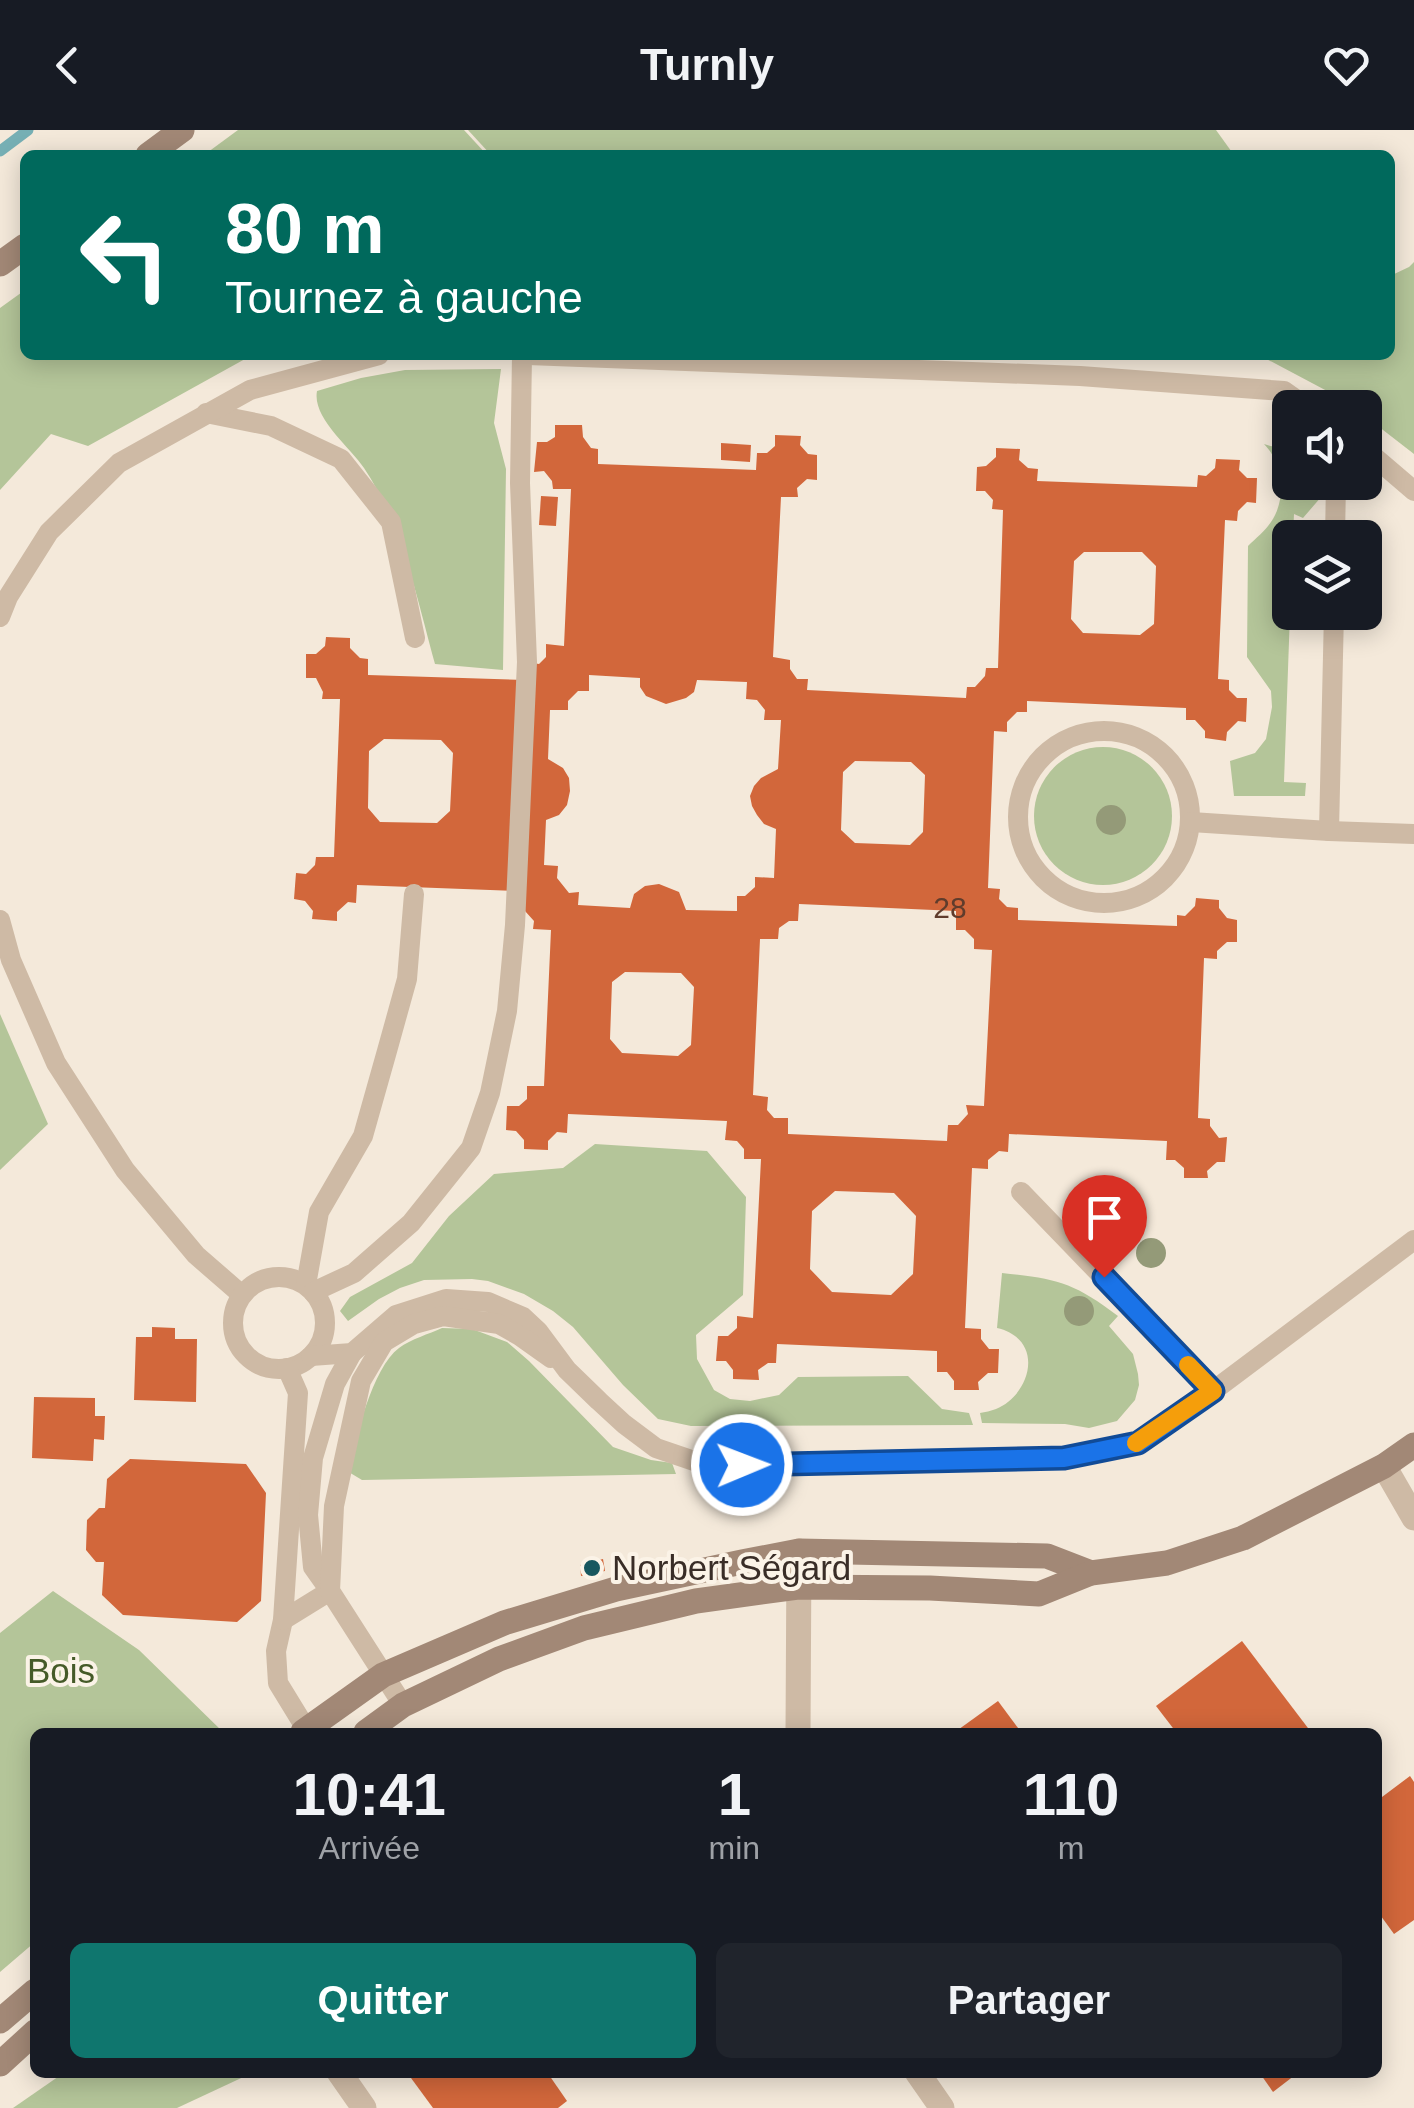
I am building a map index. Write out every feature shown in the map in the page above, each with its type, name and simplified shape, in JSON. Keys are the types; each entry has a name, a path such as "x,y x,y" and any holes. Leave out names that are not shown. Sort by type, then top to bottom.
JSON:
{"main road":[{"path":"155,150 182,130"},
{"path":"372,1728 403,1706 499,1659 584,1628 696,1601 798,1586 1040,1594 1091,1572 1167,1562 1243,1538 1384,1466 1414,1445"},
{"path":"311,1728 383,1675 504,1623 599,1594 799,1551 1047,1556 1091,1572"},
{"path":"0,2022 30,1995"},
{"path":"0,2064 30,2037"}],"street":[{"path":"1384,1466 1414,1518"},
{"path":"798,1728 799,1551"},
{"path":"343,2078 364,2108"},
{"path":"921,2078 942,2108"}],"lane":[{"path":"0,617 8,597 49,532 118,463 250,390 361,360"},
{"path":"310,1289 354,1274 412,1223 470,1148 490,1093 507,1011 517,887 527,662 520,483 525,360"},
{"path":"657,360 1080,376 1272,390"},
{"path":"206,414 270,426 341,459 391,522 415,638"},
{"path":"1382,463 1414,490"},
{"path":"1329,831 1334,630"},
{"path":"1102,730 1130,734 1156,747 1176,767 1188,794 1191,822 1184,849 1169,874 1147,892 1120,902 1092,902 1065,894 1042,877 1026,854 1018,827 1019,798 1030,772 1049,750 1074,736 1102,730"},
{"path":"1191,822 1414,834"},
{"path":"310,1289 318,1212 363,1136 407,979 414,894"},
{"path":"0,920 11,960 56,1063 126,1170 196,1254 242,1295"},
{"path":"1021,1192 1213,1391"},
{"path":"403,1706 313,1567 308,1516 313,1458 336,1384 352,1353 396,1316 446,1299 488,1302 523,1317 568,1370 624,1424 656,1448 697,1462 742,1465 1064,1458 1138,1443 1414,1240"},
{"path":"279,1276 310,1289 325,1317 320,1344 300,1364 271,1368 256,1363 236,1340 234,1310 242,1295 252,1285 279,1276"},
{"path":"330,1592 334,1506 352,1419 361,1381 384,1342 414,1324 443,1316 473,1319 499,1324 568,1370"},
{"path":"311,1356 352,1353"},
{"path":"286,1368 298,1393 283,1620 276,1651 278,1683 304,1728"},
{"path":"283,1620 330,1592"}],"green space":[{"path":"238,130 464,130 482,150 211,150"},
{"path":"468,130 1216,130 1230,150 486,150"},
{"path":"1414,262 1414,454 1382,429 1382,390 1325,390 1268,360 1395,360 1395,274"},
{"path":"20,294 20,360 243,360 88,446 51,434 0,490 0,308"},
{"path":"501,369 494,423 506,469 503,670 435,664 389,513 364,468 326,422 317,391 405,370"},
{"path":"1319,500 1303,518 1294,514 1294,520 1272,520 1279,503"},
{"path":"1271,522 1272,630 1289,630 1284,782 1306,783 1305,796 1234,796 1230,761 1255,753 1266,739 1272,707 1271,691 1247,657 1248,546"},
{"path":"1103,747 1129,753 1152,767 1166,790 1172,816 1166,842 1152,865 1129,879 1103,885 1077,879 1054,865 1040,842 1034,816 1040,790 1054,767 1077,753"},
{"path":"0,1014 48,1124 0,1170"},
{"path":"595,1144 707,1151 746,1197 743,1295 696,1335 697,1359 714,1390 730,1399 750,1401 779,1395 798,1377 908,1376 942,1409 969,1413 973,1425 691,1426 658,1419 573,1327 524,1294 488,1281 424,1280 379,1299 348,1321 340,1311 350,1297 412,1263 449,1216 494,1174 563,1168"},
{"path":"1002,1273 1064,1284 1118,1316 1109,1326 1133,1354 1139,1385 1135,1400 1117,1421 1089,1428 982,1423 980,1413 996,1409 1018,1392 1028,1367 1022,1343 997,1328"},
{"path":"442,1328 472,1329 507,1342 613,1447 672,1463 676,1474 362,1480 347,1471 366,1405 389,1358 404,1345"},
{"name":"Bois","path":"53,1591 139,1650 219,1728 30,1728 30,1946 0,1972 0,1633"},
{"path":"56,2078 241,2078 177,2108 13,2108"}],"building":[{"path":"555,425 582,425 583,437 591,448 598,449 598,464 756,470 757,453 767,453 775,446 775,435 801,436 800,445 808,454 817,455 817,480 807,479 797,488 798,497 781,497 773,657 790,660 790,669 797,679 808,679 807,690 966,698 967,687 975,687 985,676 986,668 998,668 1003,510 992,509 993,500 985,491 976,491 977,467 986,466 996,457 996,448 1020,449 1019,460 1028,468 1038,469 1037,481 1197,487 1198,475 1206,476 1215,468 1216,459 1240,460 1239,470 1247,478 1257,478 1256,503 1247,502 1238,511 1237,521 1225,520 1218,679 1229,680 1229,690 1237,698 1247,698 1246,722 1238,721 1227,732 1226,741 1205,738 1205,731 1195,720 1186,720 1186,708 1027,701 1027,712 1017,712 1007,722 1007,732 994,731 988,888 1000,889 999,899 1007,907 1018,908 1018,920 1177,926 1177,915 1185,916 1195,906 1196,898 1219,900 1219,908 1227,918 1237,920 1237,942 1227,942 1217,951 1217,959 1204,958 1198,1118 1210,1119 1219,1138 1227,1137 1225,1162 1217,1162 1207,1171 1208,1178 1184,1178 1184,1168 1175,1160 1166,1160 1167,1141 1009,1134 1008,1152 999,1151 988,1160 988,1169 972,1168 965,1328 981,1329 981,1339 989,1349 999,1349 998,1373 988,1373 978,1382 979,1390 954,1390 954,1381 947,1372 937,1372 937,1351 777,1344 776,1363 758,1370 759,1380 733,1379 733,1370 726,1361 716,1361 718,1336 728,1336 737,1328 737,1316 753,1318 761,1159 744,1159 744,1149 737,1141 725,1140 727,1121 568,1114 567,1133 557,1132 548,1141 548,1150 524,1149 524,1140 516,1131 506,1130 507,1106 519,1106 527,1099 527,1086 544,1086 551,930 533,929 534,921 517,891 357,885 356,903 348,902 337,912 337,921 312,919 313,911 305,901 294,899 296,873 306,874 315,865 316,857 334,857 340,699 322,699 316,678 306,678 306,654 316,654 325,646 326,637 350,638 350,648 360,658 368,659 368,675 525,680 527,662 539,664 546,657 546,644 564,646 571,489 553,489 544,471 534,472 537,442 555,437","holes":["1084,552 1142,552 1156,566 1154,624 1140,635 1083,633 1071,619 1074,561","589,675 640,678 646,696 666,704 694,692 697,680 747,682 746,699 757,700 765,710 764,720 781,720 778,769 761,778 750,796 764,824 776,829 774,878 755,877 755,887 745,896 737,896 737,911 686,910 679,892 659,884 645,886 634,894 630,908 578,905 579,892 569,893 557,878 558,866 544,865 546,820 559,815 567,805 570,791 563,768 548,759 550,710 568,710 568,701 578,691 589,691","384,739 441,740 453,753 450,811 437,823 380,822 368,808 369,751","855,761 911,762 925,775 923,832 910,845 855,843 841,830 843,772","799,904 956,911 956,930 965,930 974,939 974,949 992,950 984,1106 966,1105 968,1114 958,1125 948,1125 947,1141 788,1134 788,1118 774,1118 767,1110 768,1097 753,1095 760,939 778,939 779,928 789,921 798,921","625,972 681,973 694,987 691,1045 678,1056 622,1053 610,1039 612,982","835,1191 894,1193 916,1216 913,1274 891,1295 832,1292 810,1269 812,1211"]},
{"path":"721,443 751,445 750,462 721,460"},
{"path":"541,496 558,497 556,526 539,525"},
{"path":"152,1327 175,1328 175,1339 197,1339 196,1402 134,1400 136,1337 152,1337"},
{"path":"34,1397 95,1398 95,1416 105,1416 104,1440 94,1439 93,1461 32,1458"},
{"path":"130,1459 246,1464 266,1493 261,1601 237,1622 123,1615 102,1595 104,1562 96,1562 86,1550 87,1520 99,1508 105,1508 107,1479"},
{"name":"Norbert Ségard","path":"603,1559 605,1571 581,1576 580,1565"},
{"path":"1242,1641 1308,1728 1173,1728 1156,1706"},
{"path":"998,1701 1018,1728 961,1728"},
{"path":"1410,1776 1414,1782 1414,1920 1394,1934 1382,1918 1382,1797"},
{"path":"411,2078 551,2078 567,2101 558,2108 433,2108"},
{"path":"1263,2078 1291,2078 1273,2092"}],"waterway":[{"path":"0,151 28,130"}],"slow traffic":[{"path":"1136,1443 1213,1391 1188,1365"}],"place":[{"name":"Norbert Ségard","path":"592,1568"}],"route":[{"path":"742,1465 1064,1458 1138,1443 1213,1391 1104,1277"}]}
